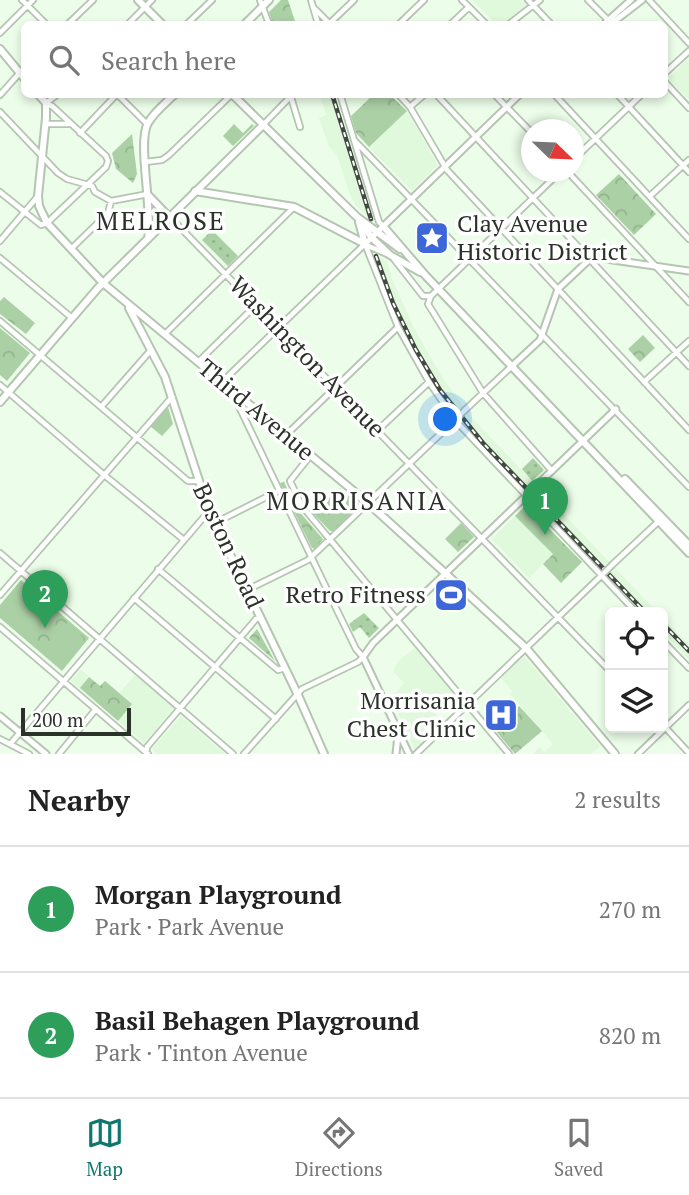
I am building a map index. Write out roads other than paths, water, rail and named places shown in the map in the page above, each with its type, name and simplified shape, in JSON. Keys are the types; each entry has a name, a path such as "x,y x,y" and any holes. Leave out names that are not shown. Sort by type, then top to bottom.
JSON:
{"main road":[{"path":"138,0 159,21"},
{"path":"247,21 262,3 269,0"},
{"path":"0,49 21,71"},
{"path":"42,98 46,103"},
{"path":"147,241 149,195 143,138 147,124 171,98"},
{"path":"236,98 357,217 372,238 390,255 426,276"},
{"name":"Third Avenue","path":"46,103 38,196 39,206 47,223 127,305 368,503 526,648 615,754"},
{"path":"0,402 103,283 263,125"},
{"path":"195,191 294,207 365,244"},
{"name":"Washington Avenue","path":"149,195 169,217"},
{"path":"357,217 381,229 408,255 605,463 689,545"},
{"path":"357,217 365,244"},
{"name":"Boston Road","path":"127,305 172,397 197,481 209,511 324,754"},
{"path":"142,334 141,325 144,319"},
{"path":"660,519 689,553"}],"street":[{"path":"22,0 43,21"},
{"path":"0,33 33,0"},
{"path":"71,21 93,0"},
{"path":"131,21 152,0"},
{"path":"190,21 212,0"},
{"path":"311,0 317,21"},
{"path":"333,21 354,0"},
{"path":"402,21 424,0"},
{"path":"462,0 483,21"},
{"path":"528,0 548,21"},
{"path":"513,21 540,0"},
{"path":"588,0 606,21"},
{"path":"612,21 631,0"},
{"path":"613,21 642,0"},
{"path":"649,0 689,43"},
{"path":"262,3 268,21"},
{"path":"313,7 327,21"},
{"path":"454,21 469,7"},
{"path":"668,70 689,51"},
{"path":"0,95 21,75"},
{"path":"668,85 689,108"},
{"path":"0,192 41,225 47,223 106,167 106,156 46,103 53,98"},
{"path":"80,133 114,98"},
{"path":"120,98 147,124"},
{"path":"145,162 162,160 169,155 228,98"},
{"path":"263,125 288,98"},
{"path":"292,98 300,127"},
{"path":"341,98 381,229"},
{"path":"402,98 410,107 445,167 689,430"},
{"path":"410,107 420,98"},
{"path":"440,98 689,366"},
{"path":"498,98 521,123"},
{"path":"222,382 516,98"},
{"path":"558,98 689,239"},
{"path":"621,98 689,172"},
{"path":"584,148 638,98"},
{"path":"1,116 61,175 92,186 95,192 111,201 149,195"},
{"path":"46,124 70,124"},
{"path":"354,140 689,487"},
{"path":"650,196 689,160"},
{"path":"550,182 438,289 428,304 483,393 552,471"},
{"path":"577,182 689,302"},
{"path":"0,241 38,196"},
{"path":"71,249 108,213 111,201"},
{"path":"164,335 294,207"},
{"name":"Washington Avenue","path":"169,217 609,670"},
{"path":"365,244 390,255 423,296 431,296"},
{"path":"365,244 398,327 429,382 526,496 632,607"},
{"path":"0,258 72,318"},
{"path":"247,590 312,557 540,340 558,289 590,259 689,271"},
{"path":"198,362 256,305"},
{"path":"0,321 188,481 197,481"},
{"path":"286,435 398,327"},
{"path":"645,382 689,341"},
{"path":"101,407 151,350"},
{"path":"378,430 429,382"},
{"path":"0,385 184,540"},
{"path":"232,391 278,491 409,754"},
{"path":"0,595 172,397"},
{"path":"244,754 302,688 358,662 397,620 616,409"},
{"path":"310,456 290,481 302,506 509,754"},
{"path":"215,523 278,491"},
{"path":"11,743 209,511"},
{"path":"416,754 660,519"},
{"path":"0,553 233,754"},
{"path":"158,569 278,670 285,668"},
{"path":"134,598 276,719"},
{"path":"146,753 147,747 179,709 256,619 261,618"},
{"path":"0,627 146,753"},
{"path":"668,646 689,668"},
{"path":"668,723 689,705"},
{"path":"59,754 96,709"},
{"path":"0,716 46,754"},
{"path":"668,730 689,753"},
{"path":"396,754 398,732"},
{"path":"638,754 658,733"},
{"path":"0,738 29,754"}],"railway":[{"path":"333,98 371,219"},
{"path":"376,256 393,303 416,350 440,390 483,443 640,607"},
{"path":"668,629 689,651"}],"place":[{"name":"Clay Avenue Historic District","path":"432,238"},
{"name":"Morgan Playground","path":"545,535"},
{"name":"Retro Fitness","path":"451,595"},
{"name":"Basil Behagen Playground","path":"45,628"},
{"name":"Morrisania Chest Clinic","path":"501,715"}],"district":[{"name":"MELROSE","path":"161,221"},
{"name":"MORRISANIA","path":"357,501"}]}
